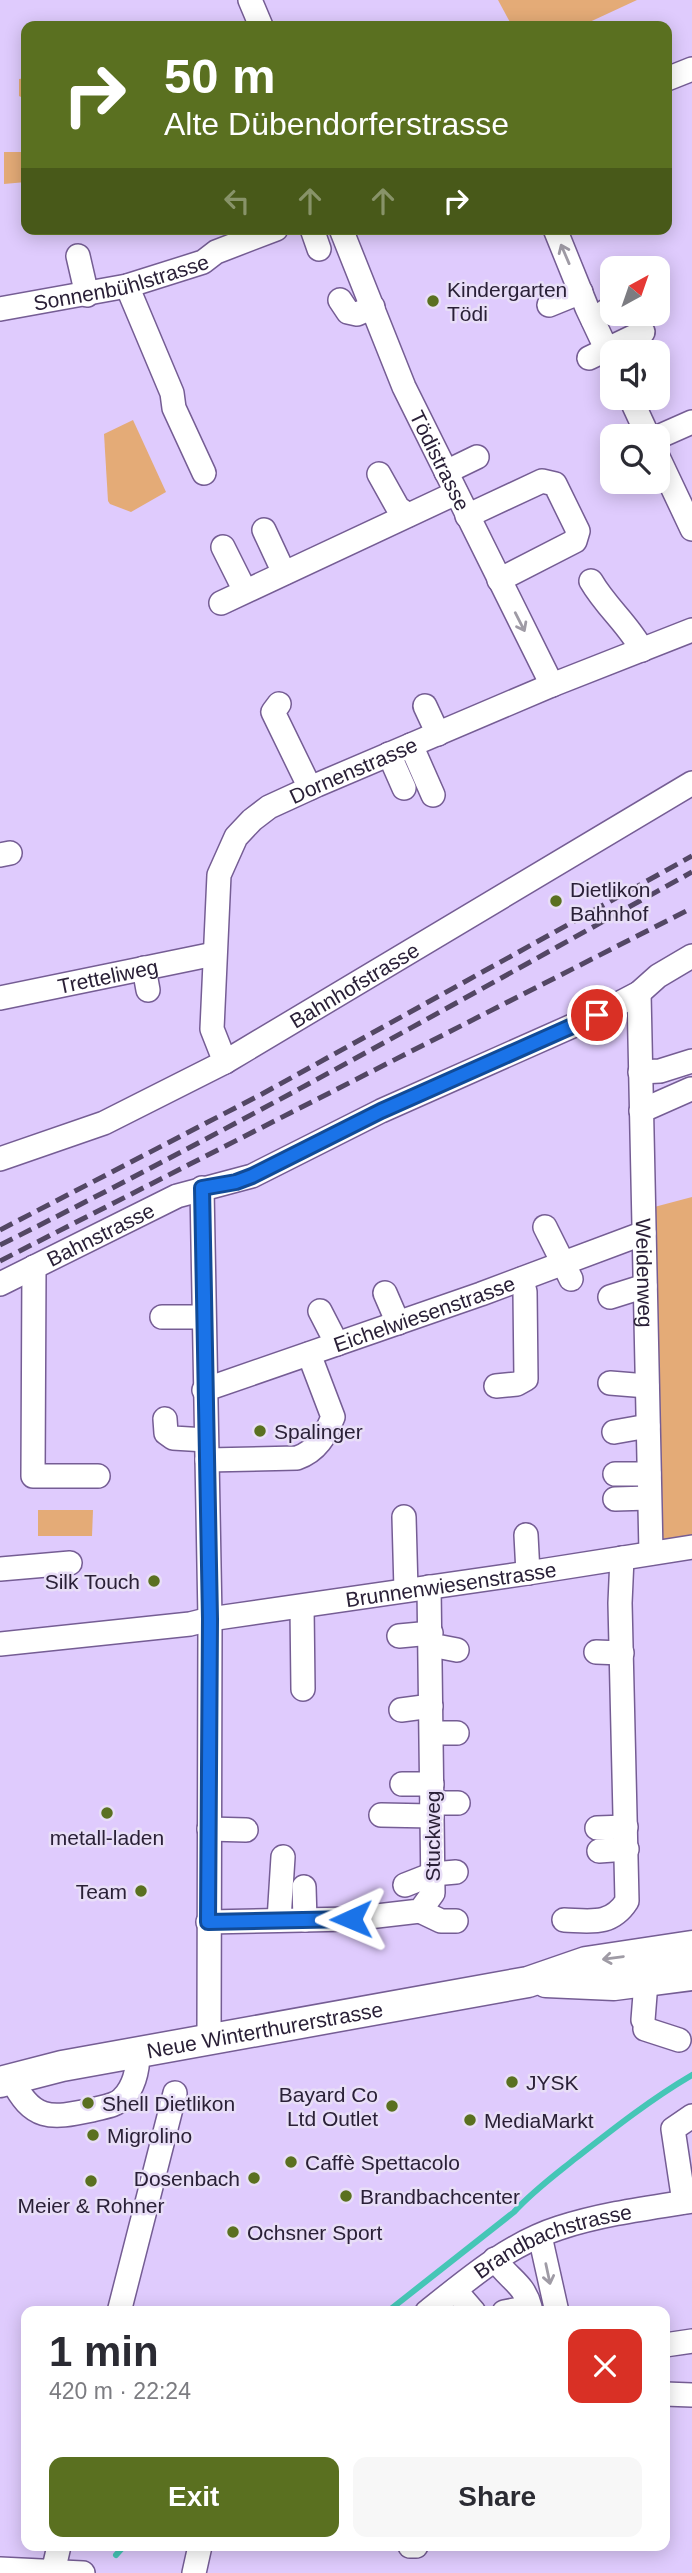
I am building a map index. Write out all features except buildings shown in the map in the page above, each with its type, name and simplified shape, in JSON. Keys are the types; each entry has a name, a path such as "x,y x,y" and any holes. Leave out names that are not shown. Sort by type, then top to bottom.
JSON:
{"main road":[{"name":"Neue Winterthurerstrasse","path":"528,1982 614,1985 646,1982 688,1956"},
{"name":"Neue Winterthurerstrasse","path":"6,2080 138,2052 528,1982 586,1962 688,1956"}],"street":[{"path":"250,0 259,21"},
{"path":"672,77 692,69"},
{"name":"Sonnenbühlstrasse","path":"0,309 127,286 203,262 216,252 260,235"},
{"name":"Tödistrasse","path":"343,235 373,307 382,359 404,387 552,685"},
{"path":"557,235 593,320 600,345"},
{"path":"78,256 87,295"},
{"path":"127,286 172,393 174,408 204,473"},
{"path":"549,305 581,292"},
{"path":"340,300 348,312 357,314 373,307"},
{"path":"593,320 600,315"},
{"path":"630,340 643,332"},
{"path":"670,432 692,422"},
{"path":"446,472 477,457"},
{"path":"379,474 398,508 408,515"},
{"path":"467,516 542,481 555,484 578,531 575,541 499,580"},
{"path":"670,482 692,529"},
{"path":"221,603 456,493"},
{"path":"264,530 284,573"},
{"path":"223,547 246,592"},
{"path":"591,581 602,601 631,633 642,650"},
{"name":"Dornenstrasse","path":"225,1062 212,1029 214,954 219,875 236,837 269,807 310,788 552,685 692,630"},
{"path":"279,704 273,712 310,788"},
{"path":"425,705 438,734"},
{"path":"411,745 433,795"},
{"path":"389,754 404,788"},
{"name":"Bahnhofstrasse","path":"0,1159 104,1123 225,1062 692,783"},
{"name":"Tretteliweg","path":"0,998 146,979 214,954"},
{"name":"Bahnstrasse","path":"0,1284 177,1196 252,1176 381,1111 597,1015 639,993 658,976 692,956"},
{"name":"Weidenweg","path":"639,993 651,1553"},
{"path":"640,1072 660,1071 692,1060"},
{"path":"641,1111 691,1089"},
{"path":"202,1188 210,1619 209,2041"},
{"path":"545,1227 568,1271"},
{"name":"Eichelwiesenstrasse","path":"204,1390 522,1279 568,1271 644,1233"},
{"path":"34,1266 33,1476 98,1476"},
{"path":"496,1386 506,1387 526,1379 525,1292 522,1279"},
{"path":"610,1297 645,1286"},
{"path":"385,1293 398,1323"},
{"path":"320,1311 337,1344"},
{"path":"162,1317 203,1317"},
{"path":"165,1419 166,1433 207,1450 297,1458 310,1453 325,1436 333,1417 309,1354"},
{"path":"610,1383 647,1386"},
{"path":"614,1432 648,1426"},
{"path":"615,1474 649,1474"},
{"path":"615,1499 649,1498"},
{"name":"Stuckweg","path":"404,1517 417,1588 431,1639 433,1894 415,1915"},
{"path":"526,1535 528,1573"},
{"name":"Brunnenwiesenstrasse","path":"0,1644 190,1624 692,1547"},
{"path":"564,1920 599,1922 620,1913 627,1901 626,1650 621,1603 622,1558"},
{"path":"0,1570 70,1563"},
{"path":"302,1606 303,1689"},
{"path":"399,1636 431,1639 457,1650"},
{"path":"596,1652 626,1650"},
{"path":"401,1710 431,1706"},
{"path":"432,1733 457,1733"},
{"path":"402,1784 432,1801"},
{"path":"380,1815 432,1801 458,1803"},
{"path":"597,1828 626,1838"},
{"path":"209,1829 246,1830"},
{"path":"598,1851 626,1838"},
{"path":"279,1920 283,1857"},
{"path":"405,1885 433,1874 456,1872"},
{"path":"304,1887 305,1920"},
{"path":"208,1922 305,1920 353,1926 415,1915 441,1921 456,1921"},
{"path":"646,1982 644,2024 686,2043"},
{"path":"6,2080 21,2099 37,2111 54,2116 69,2115 112,2105 123,2099 138,2072 138,2052"},
{"path":"121,2306 176,2093"},
{"path":"688,2201 673,2129 692,2116"},
{"name":"Brandbachstrasse","path":"435,2306 495,2259 558,2228 612,2214 688,2201"},
{"path":"540,2236 556,2306"},
{"path":"495,2259 526,2291 530,2306"},
{"path":"455,2290 469,2306"},
{"path":"670,2344 692,2341"},
{"path":"670,2394 692,2395"},
{"path":"53,2572 58,2551"},
{"path":"194,2573 199,2551"},
{"path":"0,2569 83,2573"}],"shaded area":[{"path":"498,0 637,0 592,21 509,21"},
{"path":"21,79 21,97 19,96"},
{"path":"4,152 21,152 21,182 4,184"},
{"path":"133,420 166,492 131,512 108,501 104,434"},
{"path":"692,1197 692,1547 651,1553 643,1210"},
{"path":"38,1510 93,1510 92,1536 38,1536"}],"waterway":[{"path":"395,2306 514,2212 544,2183 604,2136 692,2075"},
{"path":"116,2555 120,2551"}],"railway":[{"path":"0,1230 262,1094 692,856"},
{"path":"0,1245 262,1109 692,872"},
{"path":"0,1261 692,908"}],"place":[{"name":"Kindergarten Tödi","path":"433,301"},
{"name":"Dietlikon Bahnhof","path":"556,901"},
{"name":"Spalinger","path":"260,1431"},
{"name":"Silk Touch","path":"154,1581"},
{"name":"metall-laden","path":"107,1813"},
{"name":"Team","path":"141,1891"},
{"name":"JYSK","path":"512,2082"},
{"name":"Shell Dietlikon","path":"88,2103"},
{"name":"Bayard Co Ltd Outlet","path":"392,2106"},
{"name":"MediaMarkt","path":"470,2120"},
{"name":"Migrolino","path":"93,2135"},
{"name":"Caffè Spettacolo","path":"291,2162"},
{"name":"Dosenbach","path":"254,2178"},
{"name":"Meier & Rohner","path":"91,2181"},
{"name":"Brandbachcenter","path":"346,2196"},
{"name":"Ochsner Sport","path":"233,2232"}],"route":[{"path":"351,1919 208,1922 210,1619 202,1188 236,1182 252,1176 381,1111 597,1015"}]}
